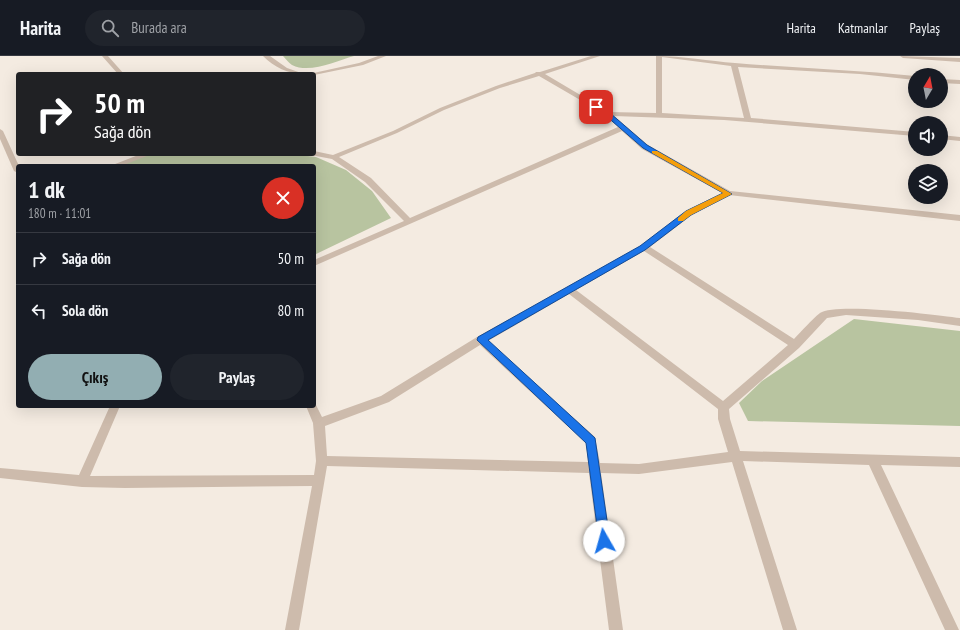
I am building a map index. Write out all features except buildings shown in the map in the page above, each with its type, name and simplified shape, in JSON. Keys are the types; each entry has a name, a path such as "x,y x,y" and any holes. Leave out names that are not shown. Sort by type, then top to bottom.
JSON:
{"street":[{"path":"105,56 119,72"},
{"path":"266,56 285,69 295,72"},
{"path":"316,73 361,64 383,56"},
{"path":"334,156 395,132 442,109 538,73 597,56"},
{"path":"659,56 659,114"},
{"path":"663,56 734,65 860,72 908,77"},
{"path":"903,56 958,60"},
{"path":"734,65 748,119"},
{"path":"538,73 608,114 645,147 728,194 960,218"},
{"path":"948,82 959,83"},
{"path":"608,114 659,114 748,119 908,133"},
{"path":"316,262 623,128"},
{"path":"0,131 16,167"},
{"path":"948,138 960,139"},
{"path":"316,153 334,156 368,180 410,222"},
{"path":"120,164 142,156"},
{"path":"319,423 385,399 481,340 644,247 689,213 728,194"},
{"path":"644,247 795,345"},
{"path":"569,290 723,407 724,419 790,630"},
{"path":"723,407 795,345 824,315 846,312 918,316 960,322"},
{"path":"481,340 591,441 616,630"},
{"path":"82,481 114,408"},
{"path":"292,630 322,460 319,423 312,408"},
{"path":"322,460 639,469 736,456 960,462"},
{"path":"873,460 952,630"},
{"path":"0,473 82,481 319,480"}],"green space":[{"path":"283,56 354,56 323,66 307,68 292,65"},
{"path":"144,156 316,157 346,170 372,191 391,218 316,254 316,164 122,164"},
{"path":"854,319 960,331 960,426 748,421 739,403 762,381"}],"slow traffic":[{"path":"655,152 728,194 680,219"}],"route":[{"path":"596,107 608,114 645,147 728,194 689,213 643,248 481,340 591,441 604,541"}]}
